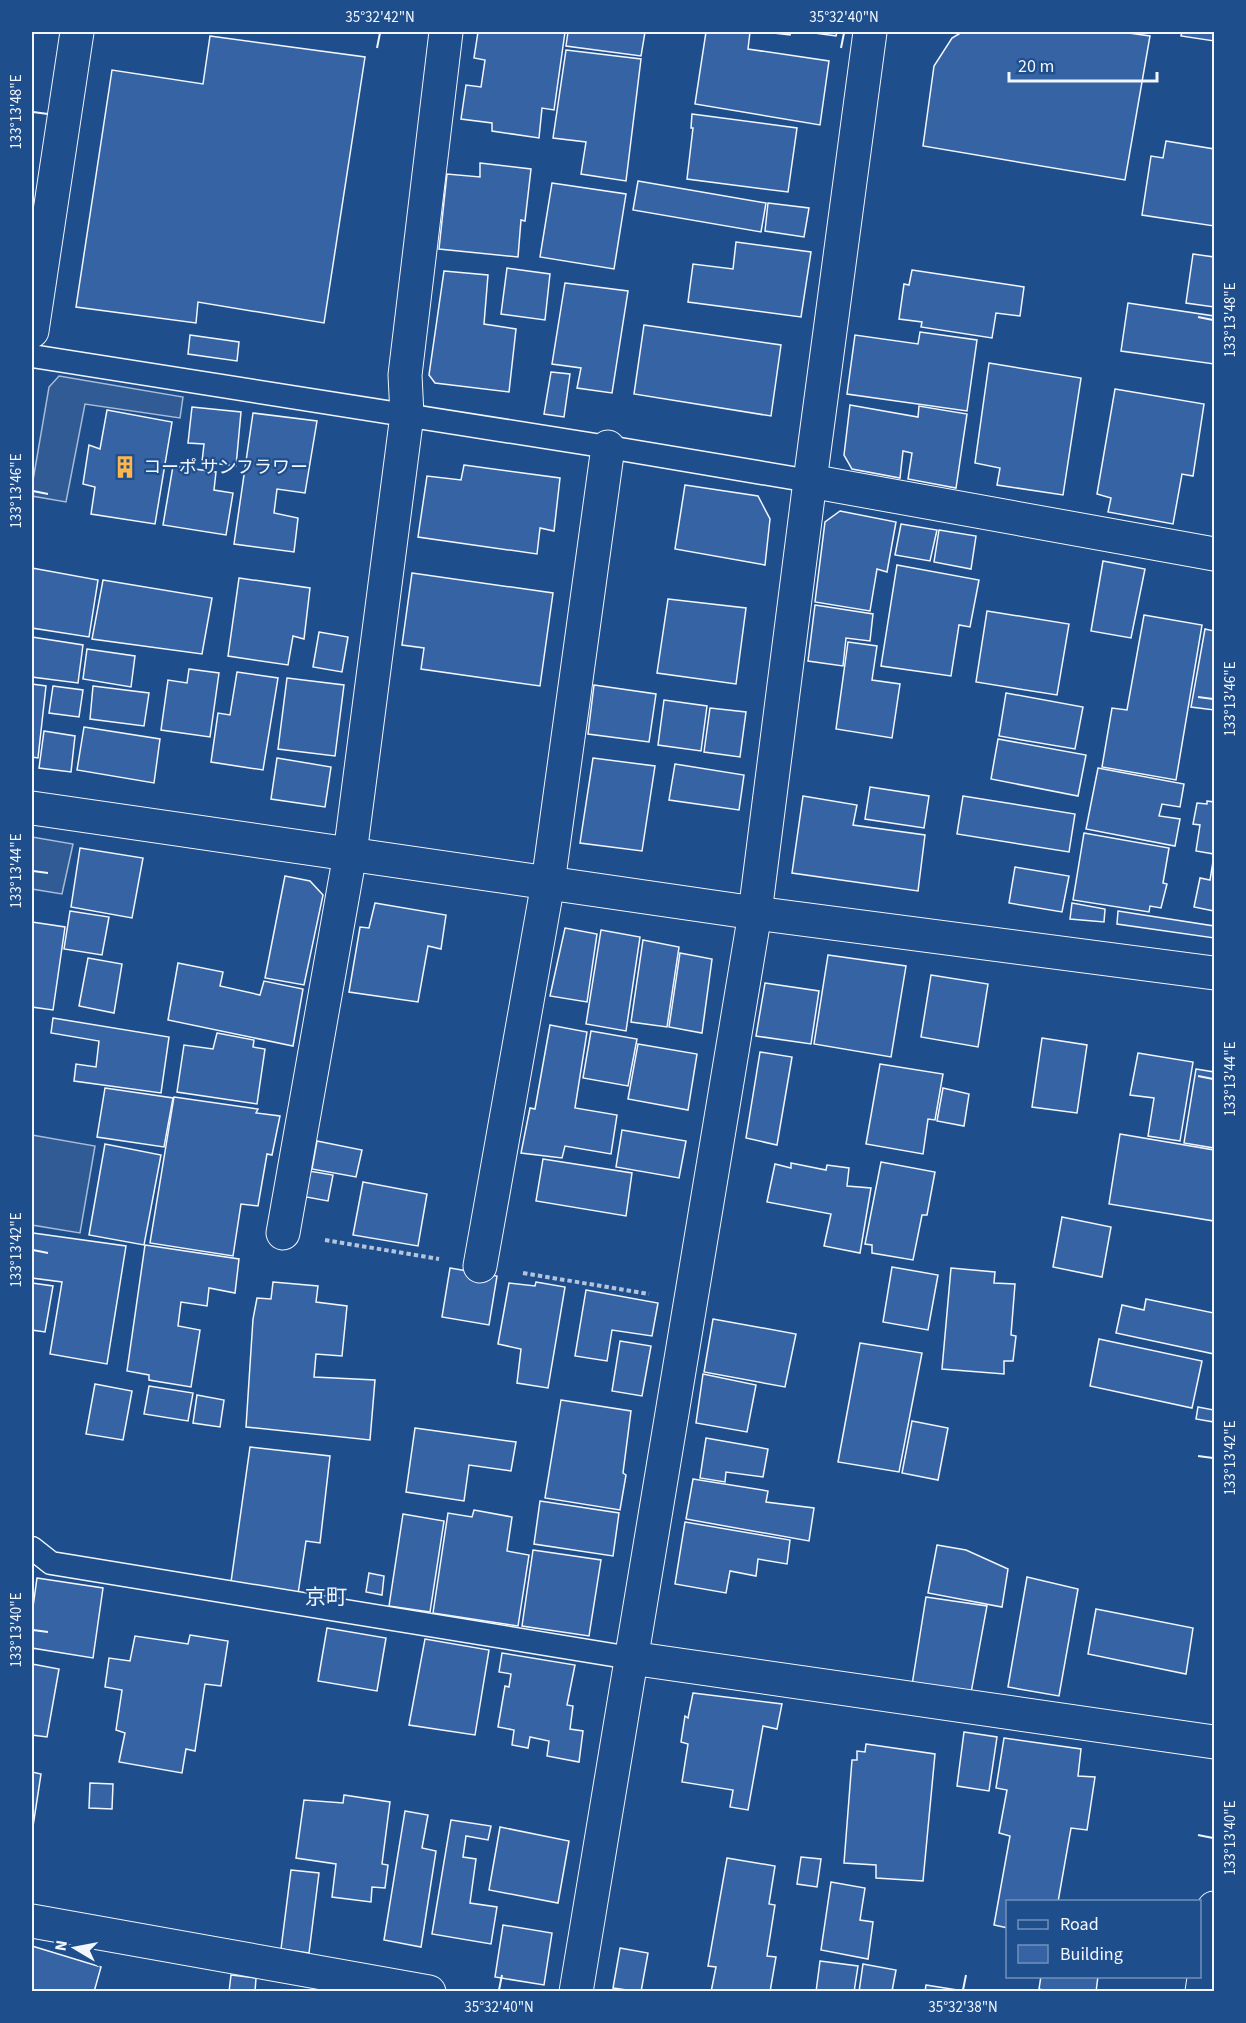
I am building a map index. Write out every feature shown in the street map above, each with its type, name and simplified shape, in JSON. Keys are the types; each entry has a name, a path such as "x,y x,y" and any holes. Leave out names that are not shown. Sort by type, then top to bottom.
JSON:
{"street":[{"path":"32,331 77,32"},
{"path":"283,1233 350,854 407,415 405,375 446,32"},
{"path":"576,1992 755,913 870,32"},
{"path":"480,1266 548,883 608,447"},
{"path":"810,481 1215,554"},
{"path":"32,808 755,913 1215,973"},
{"path":"632,1658 1215,1742"},
{"path":"1202,1992 1215,1908"},
{"path":"32,1921 429,1992"}],"lane":[{"path":"32,356 810,481"},
{"path":"32,1548 51,1563 632,1658"}],"shaded area":[{"path":"59,376 183,397 180,418 85,404 66,502 32,496 49,387"},
{"path":"32,837 73,844 62,894 32,889"},
{"path":"32,1135 95,1146 80,1233 32,1225"}],"building":[{"path":"478,32 565,32 554,110 542,108 539,138 492,131 492,123 461,119 466,85 481,87 485,60 474,58"},
{"path":"568,32 645,32 641,56 566,46"},
{"path":"706,32 750,32 748,49 829,61 820,125 695,104"},
{"path":"765,32 791,32 790,35"},
{"path":"807,32 837,32 836,36"},
{"path":"962,32 1122,32 1150,36 1125,180 923,146 934,66 952,38"},
{"path":"1182,32 1214,32 1214,41 1181,36"},
{"path":"210,36 365,57 324,323 198,302 196,323 76,307 112,70 203,84"},
{"path":"566,50 641,59 626,181 581,174 586,142 553,138"},
{"path":"692,114 797,128 788,192 687,179 693,128 691,128"},
{"path":"1166,141 1214,149 1214,226 1142,215 1151,156 1163,158"},
{"path":"480,163 531,169 525,221 521,220 518,257 439,249 447,174 480,177"},
{"path":"638,181 766,203 761,232 633,210"},
{"path":"552,183 626,194 614,269 540,257"},
{"path":"768,203 809,208 804,237 765,231"},
{"path":"736,242 811,252 801,317 688,302 693,264 733,269"},
{"path":"1193,254 1214,257 1214,307 1186,303"},
{"path":"507,268 550,274 545,320 501,314"},
{"path":"912,270 1024,287 1020,316 996,313 992,338 921,327 922,322 899,319 904,284 909,285"},
{"path":"444,271 488,275 484,324 516,329 509,392 435,383 429,375"},
{"path":"565,283 628,291 612,393 577,388 581,368 552,364"},
{"path":"1128,303 1214,316 1214,364 1121,351"},
{"path":"644,325 781,345 771,416 634,394"},
{"path":"920,332 977,340 967,411 847,394 855,335 918,344"},
{"path":"190,335 239,342 237,361 188,354"},
{"path":"989,363 1081,378 1063,495 997,485 1000,468 975,463"},
{"path":"551,372 570,374 564,417 544,414"},
{"path":"1115,389 1204,404 1193,476 1182,474 1173,524 1108,512 1111,498 1097,494"},
{"path":"850,405 918,417 919,406 967,414 956,488 908,479 912,453 903,451 900,478 852,469 844,455"},
{"path":"192,407 241,412 236,466 202,462 204,444 188,443"},
{"name":"コーポ サンフラワー","path":"107,410 172,422 155,524 91,514 95,487 83,484 89,445 100,449"},
{"path":"253,413 317,421 305,493 277,489 274,513 298,518 294,552 234,544"},
{"path":"464,465 560,478 554,531 540,528 537,554 418,537 427,476 461,480"},
{"path":"173,466 216,472 214,490 233,493 226,535 163,525"},
{"path":"685,485 758,496 770,519 765,565 675,549"},
{"path":"840,511 896,522 887,572 877,569 870,611 815,602 825,522"},
{"path":"901,524 937,530 930,561 895,555"},
{"path":"939,530 976,536 971,569 934,562"},
{"path":"1103,561 1145,569 1131,638 1091,631"},
{"path":"897,565 979,580 970,627 959,625 951,676 881,666"},
{"path":"32,568 98,580 89,637 32,628"},
{"path":"412,573 553,593 540,686 421,669 424,648 402,645"},
{"path":"239,578 310,588 304,639 293,636 288,665 228,656"},
{"path":"103,580 212,598 202,654 92,639"},
{"path":"668,599 746,608 736,684 657,673"},
{"path":"815,605 873,614 870,641 846,638 843,666 808,661"},
{"path":"987,611 1069,624 1057,695 976,682"},
{"path":"1144,615 1202,625 1176,780 1102,767 1112,708 1127,710"},
{"path":"1205,629 1214,631 1214,710 1191,707"},
{"path":"319,632 348,637 342,672 313,667"},
{"path":"32,637 83,645 78,683 32,677"},
{"path":"848,642 877,646 872,680 900,684 892,738 836,729"},
{"path":"87,649 135,656 131,687 83,679"},
{"path":"189,669 219,673 210,737 161,730 168,680 187,683"},
{"path":"237,672 278,678 263,770 211,762 218,713 230,715"},
{"path":"287,678 344,685 335,756 278,749"},
{"path":"32,684 46,686 38,758 32,757"},
{"path":"594,685 656,694 649,742 588,734"},
{"path":"53,686 83,690 79,717 49,713"},
{"path":"93,686 149,693 144,726 90,719"},
{"path":"1006,693 1083,707 1075,749 999,736"},
{"path":"664,700 707,706 701,751 658,745"},
{"path":"710,708 746,712 740,757 704,752"},
{"path":"84,727 160,739 154,783 77,770"},
{"path":"44,731 75,736 71,772 39,768"},
{"path":"998,739 1086,755 1078,796 991,779"},
{"path":"277,758 331,767 325,807 271,799"},
{"path":"593,758 655,766 642,851 580,843"},
{"path":"675,764 744,775 739,810 669,800"},
{"path":"1098,768 1184,784 1180,807 1162,804 1159,816 1180,819 1175,846 1086,829"},
{"path":"870,787 929,796 924,828 865,819"},
{"path":"803,796 857,805 853,825 925,835 918,891 792,873"},
{"path":"963,796 1075,814 1069,852 957,834"},
{"path":"1207,801 1214,802 1214,854 1196,851 1200,825 1193,824 1197,803 1207,804"},
{"path":"1084,833 1169,848 1163,883 1167,884 1161,908 1150,906 1149,912 1073,900"},
{"path":"80,848 143,858 132,918 71,907"},
{"path":"1214,855 1214,911 1194,907 1200,878 1210,880"},
{"path":"1015,867 1069,876 1062,912 1009,903"},
{"path":"285,876 310,881 323,895 304,985 265,978"},
{"path":"375,903 446,915 441,949 428,946 418,1002 349,992 360,927 369,928"},
{"path":"1072,903 1105,909 1104,922 1070,919"},
{"path":"70,911 109,917 102,955 64,949"},
{"path":"1118,911 1214,926 1214,938 1117,924"},
{"path":"32,922 65,927 53,1010 32,1007"},
{"path":"565,928 597,934 587,1002 550,996"},
{"path":"601,930 640,937 626,1031 586,1024"},
{"path":"643,940 679,947 667,1027 631,1022"},
{"path":"680,953 712,959 702,1033 669,1027"},
{"path":"828,955 906,966 891,1057 814,1044"},
{"path":"88,958 122,964 114,1013 79,1006"},
{"path":"178,963 223,972 220,986 260,995 264,981 303,989 293,1046 168,1020"},
{"path":"931,975 988,984 978,1047 921,1037"},
{"path":"765,983 819,991 811,1044 756,1036"},
{"path":"53,1018 169,1037 161,1093 74,1081 76,1064 96,1067 99,1041 51,1033"},
{"path":"550,1025 587,1032 575,1108 617,1115 611,1154 565,1146 562,1158 521,1153 530,1108 535,1109"},
{"path":"591,1031 637,1039 628,1086 583,1078"},
{"path":"217,1033 254,1040 253,1047 265,1049 257,1104 177,1092 184,1045 213,1049"},
{"path":"1042,1038 1087,1045 1077,1113 1032,1107"},
{"path":"638,1044 697,1054 688,1110 628,1099"},
{"path":"760,1052 792,1057 777,1145 746,1138"},
{"path":"1138,1053 1193,1062 1180,1141 1148,1136 1154,1098 1130,1095"},
{"path":"880,1064 943,1074 935,1120 928,1119 923,1154 866,1144"},
{"path":"1196,1069 1214,1072 1214,1148 1184,1143"},
{"path":"105,1088 173,1098 164,1147 97,1137"},
{"path":"943,1088 969,1094 964,1126 937,1121"},
{"path":"174,1097 258,1109 256,1113 280,1116 272,1155 267,1154 258,1206 241,1204 233,1256 150,1243"},
{"path":"622,1130 686,1141 679,1178 616,1167"},
{"path":"1120,1134 1214,1150 1214,1221 1109,1204"},
{"path":"317,1141 362,1150 356,1177 312,1169"},
{"path":"105,1144 161,1155 144,1245 89,1235"},
{"path":"543,1159 632,1173 626,1216 536,1201"},
{"path":"881,1162 935,1172 927,1215 922,1215 913,1260 872,1253 872,1245 865,1244"},
{"path":"791,1163 826,1170 827,1165 849,1168 847,1186 871,1188 860,1253 824,1246 831,1214 767,1202 775,1164 791,1168"},
{"path":"309,1171 333,1175 328,1201 306,1197"},
{"path":"363,1182 427,1194 418,1246 353,1235"},
{"path":"1062,1217 1111,1227 1102,1277 1053,1267"},
{"path":"33,1233 126,1246 107,1364 50,1354 62,1282 32,1278"},
{"path":"145,1245 239,1259 235,1293 209,1288 207,1306 181,1302 178,1326 200,1330 191,1387 149,1380 149,1375 127,1371"},
{"path":"892,1267 938,1275 928,1330 883,1322"},
{"path":"450,1268 497,1276 489,1325 442,1317"},
{"path":"951,1268 995,1272 994,1283 1015,1284 1011,1335 1016,1336 1013,1361 1004,1361 1004,1374 942,1369"},
{"path":"273,1282 318,1286 316,1302 347,1306 342,1356 316,1354 314,1377 375,1380 370,1440 246,1427 253,1319 257,1298 271,1299"},
{"path":"536,1282 565,1287 548,1388 517,1383 521,1349 498,1344 509,1283 535,1286"},
{"path":"32,1283 53,1286 45,1332 32,1330"},
{"path":"586,1290 658,1303 652,1336 612,1330 607,1361 575,1356"},
{"path":"1146,1299 1214,1313 1214,1354 1116,1333 1122,1305 1144,1310"},
{"path":"713,1319 796,1334 785,1387 704,1372"},
{"path":"1099,1339 1202,1361 1192,1408 1090,1386"},
{"path":"620,1341 651,1346 642,1396 612,1391"},
{"path":"860,1343 922,1353 899,1472 838,1462"},
{"path":"703,1374 756,1385 747,1432 696,1423"},
{"path":"95,1384 132,1391 123,1440 86,1434"},
{"path":"149,1386 193,1393 188,1421 144,1414"},
{"path":"197,1395 224,1400 220,1427 193,1423"},
{"path":"561,1400 631,1411 623,1473 626,1475 620,1510 545,1498"},
{"path":"1198,1407 1214,1410 1214,1422 1196,1419"},
{"path":"912,1421 948,1428 938,1480 902,1473"},
{"path":"415,1428 516,1442 511,1471 469,1465 464,1501 406,1492"},
{"path":"706,1438 768,1449 763,1477 726,1472 725,1482 700,1478"},
{"path":"250,1447 330,1456 320,1543 306,1541 298,1594 231,1582"},
{"path":"693,1479 768,1491 766,1502 814,1508 809,1541 686,1519"},
{"path":"540,1501 619,1513 613,1556 534,1544"},
{"path":"474,1510 512,1517 507,1551 529,1555 518,1626 433,1613 448,1513 472,1517"},
{"path":"403,1514 444,1521 430,1612 389,1606"},
{"path":"685,1522 790,1540 787,1564 758,1559 756,1576 730,1571 726,1593 675,1584"},
{"path":"937,1545 966,1550 1008,1569 1002,1607 928,1593"},
{"path":"533,1550 601,1560 589,1636 522,1626"},
{"path":"369,1573 384,1576 382,1595 366,1592"},
{"path":"1027,1577 1078,1589 1059,1696 1008,1687"},
{"path":"37,1578 103,1588 93,1658 32,1648 32,1614"},
{"path":"926,1597 987,1606 971,1693 912,1685"},
{"path":"1096,1609 1193,1628 1186,1674 1088,1654"},
{"path":"327,1628 386,1638 377,1691 318,1681"},
{"path":"190,1635 228,1641 221,1686 205,1684 195,1751 186,1749 182,1773 119,1762 125,1733 116,1730 122,1690 105,1687 109,1658 130,1661 135,1636 188,1644"},
{"path":"425,1639 489,1650 475,1735 409,1725"},
{"path":"502,1653 575,1665 567,1705 573,1706 570,1729 583,1731 579,1762 547,1756 549,1741 530,1737 528,1748 512,1745 514,1730 498,1727 505,1686 509,1687 511,1674 499,1672"},
{"path":"32,1664 59,1669 47,1737 32,1735"},
{"path":"693,1693 782,1704 777,1729 763,1726 748,1810 730,1807 733,1790 682,1782 688,1744 681,1742 685,1716 688,1718"},
{"path":"964,1732 997,1737 989,1791 957,1786"},
{"path":"1004,1738 1081,1749 1078,1776 1095,1777 1087,1830 1071,1828 1058,1900 1006,1900 1006,1928 994,1925 1010,1836 999,1833 1007,1790 996,1788"},
{"path":"866,1744 935,1754 923,1881 876,1878 876,1865 844,1863 852,1760 857,1760 857,1751 865,1752"},
{"path":"32,1772 41,1774 32,1833"},
{"path":"90,1783 113,1784 112,1809 89,1808"},
{"path":"344,1795 390,1802 382,1864 388,1865 385,1888 372,1887 371,1902 332,1897 336,1864 296,1858 304,1800 343,1803"},
{"path":"405,1811 428,1815 422,1848 436,1851 421,1947 384,1940"},
{"path":"451,1820 491,1826 488,1840 466,1836 463,1857 476,1859 470,1903 497,1907 491,1944 432,1934"},
{"path":"500,1827 569,1841 558,1903 489,1890"},
{"path":"801,1857 821,1859 817,1887 797,1884"},
{"path":"727,1858 775,1866 769,1904 775,1905 767,1956 776,1957 770,1992 711,1992 716,1967 708,1966"},
{"path":"291,1870 319,1873 309,1953 281,1949"},
{"path":"831,1882 865,1888 860,1920 873,1922 868,1959 821,1950"},
{"path":"503,1925 552,1933 544,1985 495,1977"},
{"path":"32,1946 101,1967 94,1992 32,1992"},
{"path":"620,1948 648,1953 641,1992 613,1988"},
{"path":"820,1961 858,1966 854,1992 816,1992"},
{"path":"863,1964 896,1970 892,1991 897,1992 859,1992"},
{"path":"231,1975 256,1978 255,1992 229,1992"},
{"path":"1041,1978 1098,1978 1096,1992 1051,1992 1039,1989"},
{"path":"926,1985 970,1992 925,1992"}],"place":[{"name":"コーポ サンフラワー","path":"125,467"}],"district":[{"name":"京町","path":"326,1597"}]}
